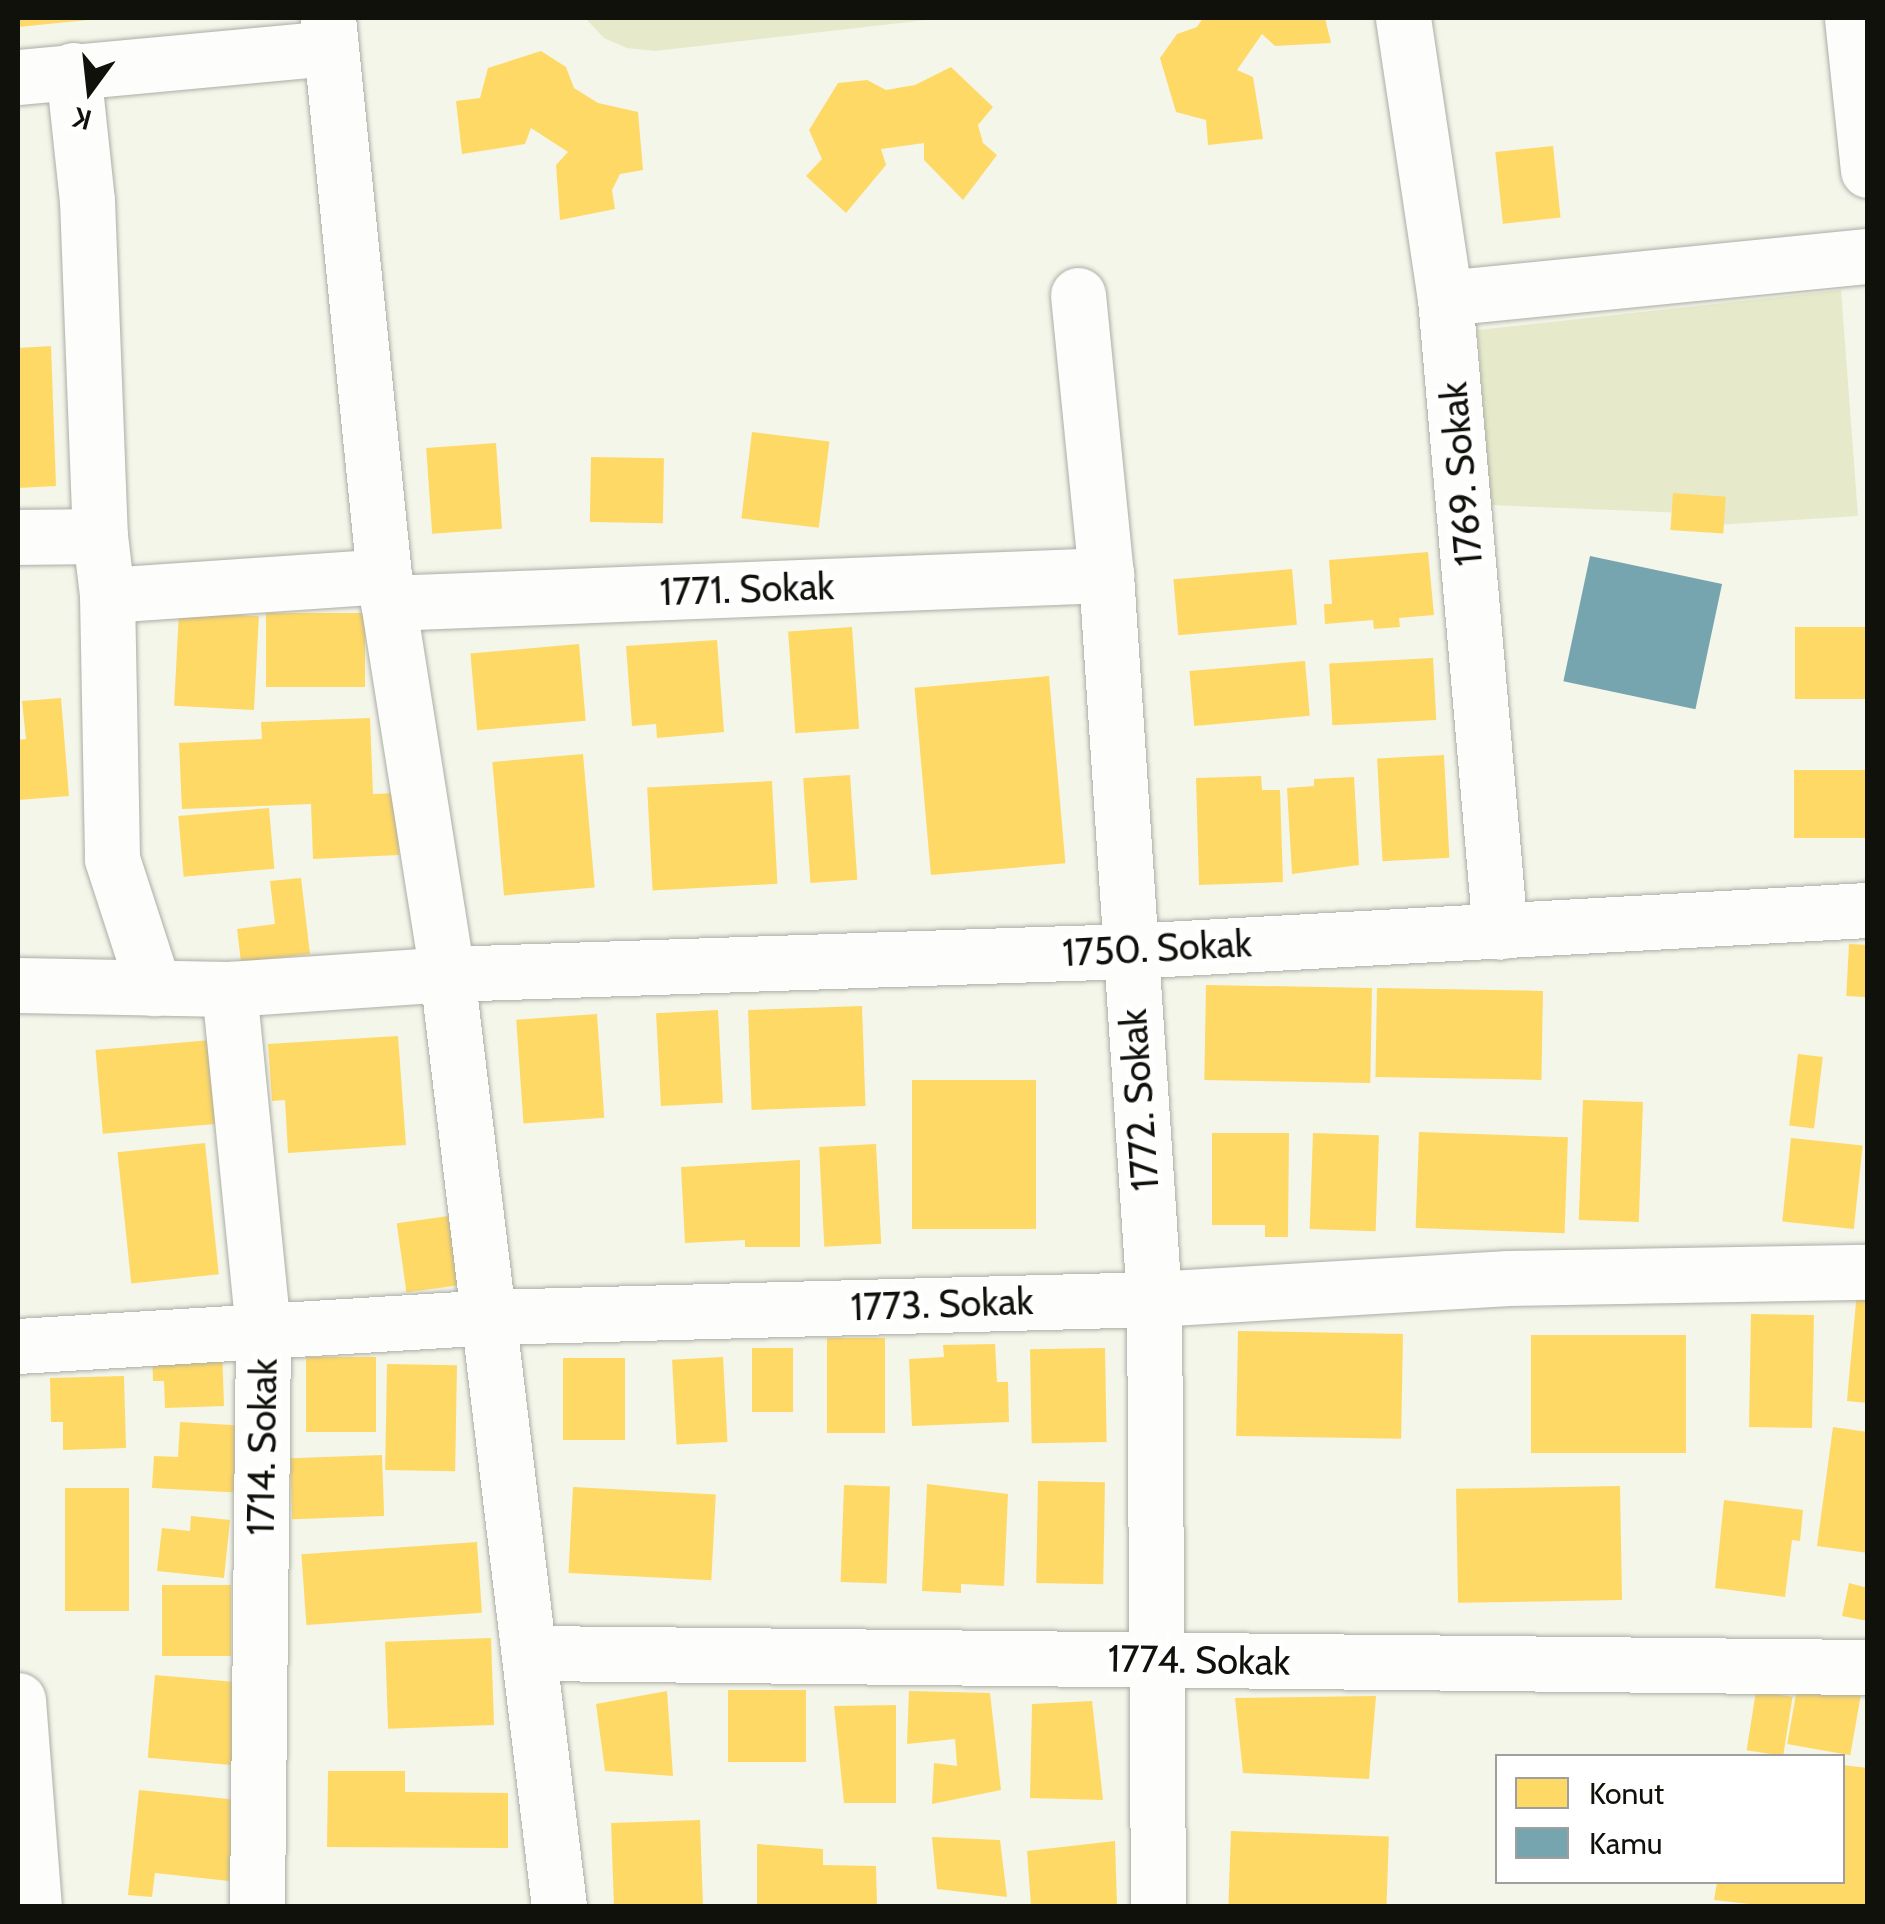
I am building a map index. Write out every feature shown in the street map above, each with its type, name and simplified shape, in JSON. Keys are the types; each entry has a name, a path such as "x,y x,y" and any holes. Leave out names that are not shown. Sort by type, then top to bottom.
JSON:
{"street":[{"name":"1769. Sokak","path":"1403,18 1445,298 1500,932"},
{"path":"1852,18 1868,170"},
{"path":"18,77 330,33 386,589 446,974 559,1906"},
{"path":"73,70 87,200 100,536 108,595 112,859 154,988"},
{"path":"1445,298 1868,256"},
{"name":"1772. Sokak","path":"1078,295 1106,575 1154,1298 1158,1906"},
{"path":"18,537 100,536"},
{"name":"1771. Sokak","path":"108,595 1106,575"},
{"name":"1750. Sokak","path":"18,985 229,989 446,974 1128,950 1868,910"},
{"name":"1714. Sokak","path":"229,989 263,1332 256,1906"},
{"name":"1773. Sokak","path":"18,1346 490,1317 1154,1298 1508,1278 1868,1272"},
{"name":"1774. Sokak","path":"530,1653 1868,1667"},
{"path":"18,1700 34,1906"}],"green space":[{"path":"585,18 944,18 655,51 627,48 604,38"},
{"path":"1841,290 1858,516 1699,526 1688,513 1489,505 1478,330"}],"building: Konut":[{"path":"18,18 88,18 88,20 18,27"},
{"path":"1203,18 1325,18 1331,43 1275,46 1262,34 1237,70 1253,77 1263,139 1208,145 1206,120 1176,112 1160,58 1177,34 1197,27"},
{"path":"541,51 566,67 574,88 598,103 638,112 643,170 620,174 612,190 615,209 560,220 556,165 568,152 531,128 525,144 462,154 456,101 480,98 488,68"},
{"path":"951,67 993,107 978,125 983,143 997,155 963,200 924,160 924,143 881,149 886,165 846,213 806,176 822,159 809,130 838,83 867,80 886,90 915,85"},
{"path":"1553,146 1561,218 1503,224 1495,152"},
{"path":"51,346 56,486 18,488 18,348"},
{"path":"752,432 829,442 819,528 741,518"},
{"path":"496,443 502,529 432,534 426,448"},
{"path":"591,457 664,458 663,523 590,522"},
{"path":"1673,493 1726,497 1723,534 1670,530"},
{"path":"1428,552 1434,615 1399,618 1400,627 1374,629 1373,620 1325,624 1324,604 1332,604 1329,560"},
{"path":"1292,569 1297,625 1178,635 1173,579"},
{"path":"179,612 259,616 254,710 174,706"},
{"path":"266,613 365,613 365,687 266,687"},
{"path":"852,627 859,729 795,733 788,631"},
{"path":"1795,627 1868,627 1868,699 1795,699"},
{"path":"717,640 724,732 657,738 656,724 632,726 626,646"},
{"path":"579,644 586,721 477,730 470,653"},
{"path":"1433,658 1436,720 1332,725 1329,663"},
{"path":"1305,661 1310,716 1194,726 1189,671"},
{"path":"1049,676 1065,863 931,875 915,688"},
{"path":"61,698 69,796 18,800 18,740 26,739 22,701"},
{"path":"370,718 373,794 396,793 399,855 313,859 311,804 182,809 179,743 262,739 261,722"},
{"path":"583,754 595,887 504,895 492,762"},
{"path":"1444,755 1449,858 1382,861 1377,759"},
{"path":"1794,770 1868,770 1868,838 1794,838"},
{"path":"850,775 857,880 810,883 803,778"},
{"path":"1261,776 1262,790 1280,790 1283,882 1199,885 1196,778"},
{"path":"1354,777 1359,865 1292,874 1287,788 1314,786 1314,779"},
{"path":"772,781 777,884 653,890 647,788"},
{"path":"269,808 274,869 184,877 178,816"},
{"path":"301,878 310,954 241,962 237,929 275,924 270,881"},
{"path":"1849,944 1868,945 1865,997 1846,996"},
{"path":"1206,985 1372,988 1370,1083 1204,1080"},
{"path":"1377,988 1543,991 1541,1080 1375,1077"},
{"path":"862,1006 865,1106 752,1110 748,1010"},
{"path":"718,1010 723,1103 661,1106 656,1013"},
{"path":"597,1014 604,1118 523,1123 516,1020"},
{"path":"398,1036 406,1145 288,1153 285,1100 272,1101 268,1044"},
{"path":"222,1039 229,1123 103,1134 95,1050"},
{"path":"1798,1054 1823,1057 1814,1129 1789,1125"},
{"path":"912,1080 1036,1080 1036,1229 912,1229"},
{"path":"1583,1100 1643,1102 1639,1222 1579,1220"},
{"path":"1419,1132 1568,1137 1565,1233 1416,1228"},
{"path":"1212,1133 1289,1133 1288,1237 1265,1237 1265,1225 1212,1225"},
{"path":"1313,1133 1379,1135 1376,1231 1310,1229"},
{"path":"1791,1138 1863,1146 1854,1229 1782,1222"},
{"path":"205,1143 219,1274 131,1283 117,1152"},
{"path":"876,1144 881,1244 824,1247 819,1147"},
{"path":"800,1160 800,1247 745,1247 745,1240 685,1243 681,1167"},
{"path":"470,1213 480,1282 406,1293 397,1223"},
{"path":"1857,1291 1868,1292 1868,1403 1847,1401"},
{"path":"1751,1314 1814,1315 1812,1428 1749,1427"},
{"path":"1238,1331 1403,1334 1401,1439 1236,1436"},
{"path":"1531,1335 1686,1335 1686,1453 1531,1453"},
{"path":"827,1338 885,1338 885,1433 827,1433"},
{"path":"995,1344 997,1382 1008,1382 1009,1422 912,1426 909,1359 944,1357 943,1345"},
{"path":"222,1348 224,1406 165,1408 164,1381 153,1381 152,1350"},
{"path":"752,1348 793,1348 793,1412 752,1412"},
{"path":"1105,1348 1107,1442 1032,1443 1030,1349"},
{"path":"306,1357 376,1357 376,1432 306,1432"},
{"path":"723,1357 727,1442 677,1445 672,1360"},
{"path":"563,1358 625,1358 625,1440 563,1440"},
{"path":"387,1364 457,1365 455,1471 385,1470"},
{"path":"124,1376 126,1448 63,1450 63,1422 51,1422 50,1378"},
{"path":"180,1422 248,1426 245,1493 152,1488 154,1456 178,1457"},
{"path":"1833,1427 1868,1432 1868,1553 1817,1546"},
{"path":"382,1455 384,1516 292,1519 290,1458"},
{"path":"1038,1481 1105,1482 1103,1584 1036,1583"},
{"path":"927,1484 1008,1494 1004,1586 961,1584 961,1593 922,1591"},
{"path":"844,1485 890,1487 887,1584 841,1582"},
{"path":"1620,1486 1622,1600 1458,1603 1456,1489"},
{"path":"573,1487 716,1494 711,1580 568,1573"},
{"path":"65,1488 129,1488 129,1611 65,1611"},
{"path":"1724,1500 1803,1510 1800,1541 1792,1540 1785,1597 1715,1588"},
{"path":"191,1516 230,1520 224,1578 157,1571 162,1528 190,1531"},
{"path":"477,1542 482,1613 306,1625 301,1554"},
{"path":"1849,1583 1868,1588 1868,1621 1842,1616"},
{"path":"162,1585 231,1585 231,1656 162,1656"},
{"path":"491,1638 494,1725 388,1729 385,1642"},
{"path":"155,1675 247,1683 239,1766 148,1758"},
{"path":"1798,1683 1861,1694 1850,1755 1787,1744"},
{"path":"728,1690 806,1690 806,1762 728,1762"},
{"path":"667,1691 673,1776 605,1771 596,1704"},
{"path":"909,1691 990,1693 1001,1790 932,1804 934,1763 957,1766 955,1739 907,1744"},
{"path":"1756,1691 1793,1697 1783,1754 1747,1750"},
{"path":"1376,1696 1369,1779 1243,1773 1235,1698"},
{"path":"1092,1701 1103,1800 1030,1798 1032,1704"},
{"path":"896,1705 896,1803 844,1803 834,1706"},
{"path":"1845,1765 1868,1768 1868,1906 1767,1906 1714,1900 1717,1884 1845,1884"},
{"path":"328,1771 405,1771 405,1792 508,1793 508,1848 327,1847"},
{"path":"139,1790 238,1800 229,1881 155,1873 152,1897 128,1895"},
{"path":"700,1820 703,1906 614,1906 611,1823"},
{"path":"1231,1831 1389,1837 1386,1906 1228,1906"},
{"path":"932,1837 1000,1840 1007,1897 937,1889"},
{"path":"1115,1841 1117,1906 1031,1906 1027,1851"},
{"path":"757,1844 823,1849 823,1865 876,1866 877,1906 757,1906"}],"building: Kamu":[{"path":"1590,556 1722,584 1695,709 1563,681"}]}
